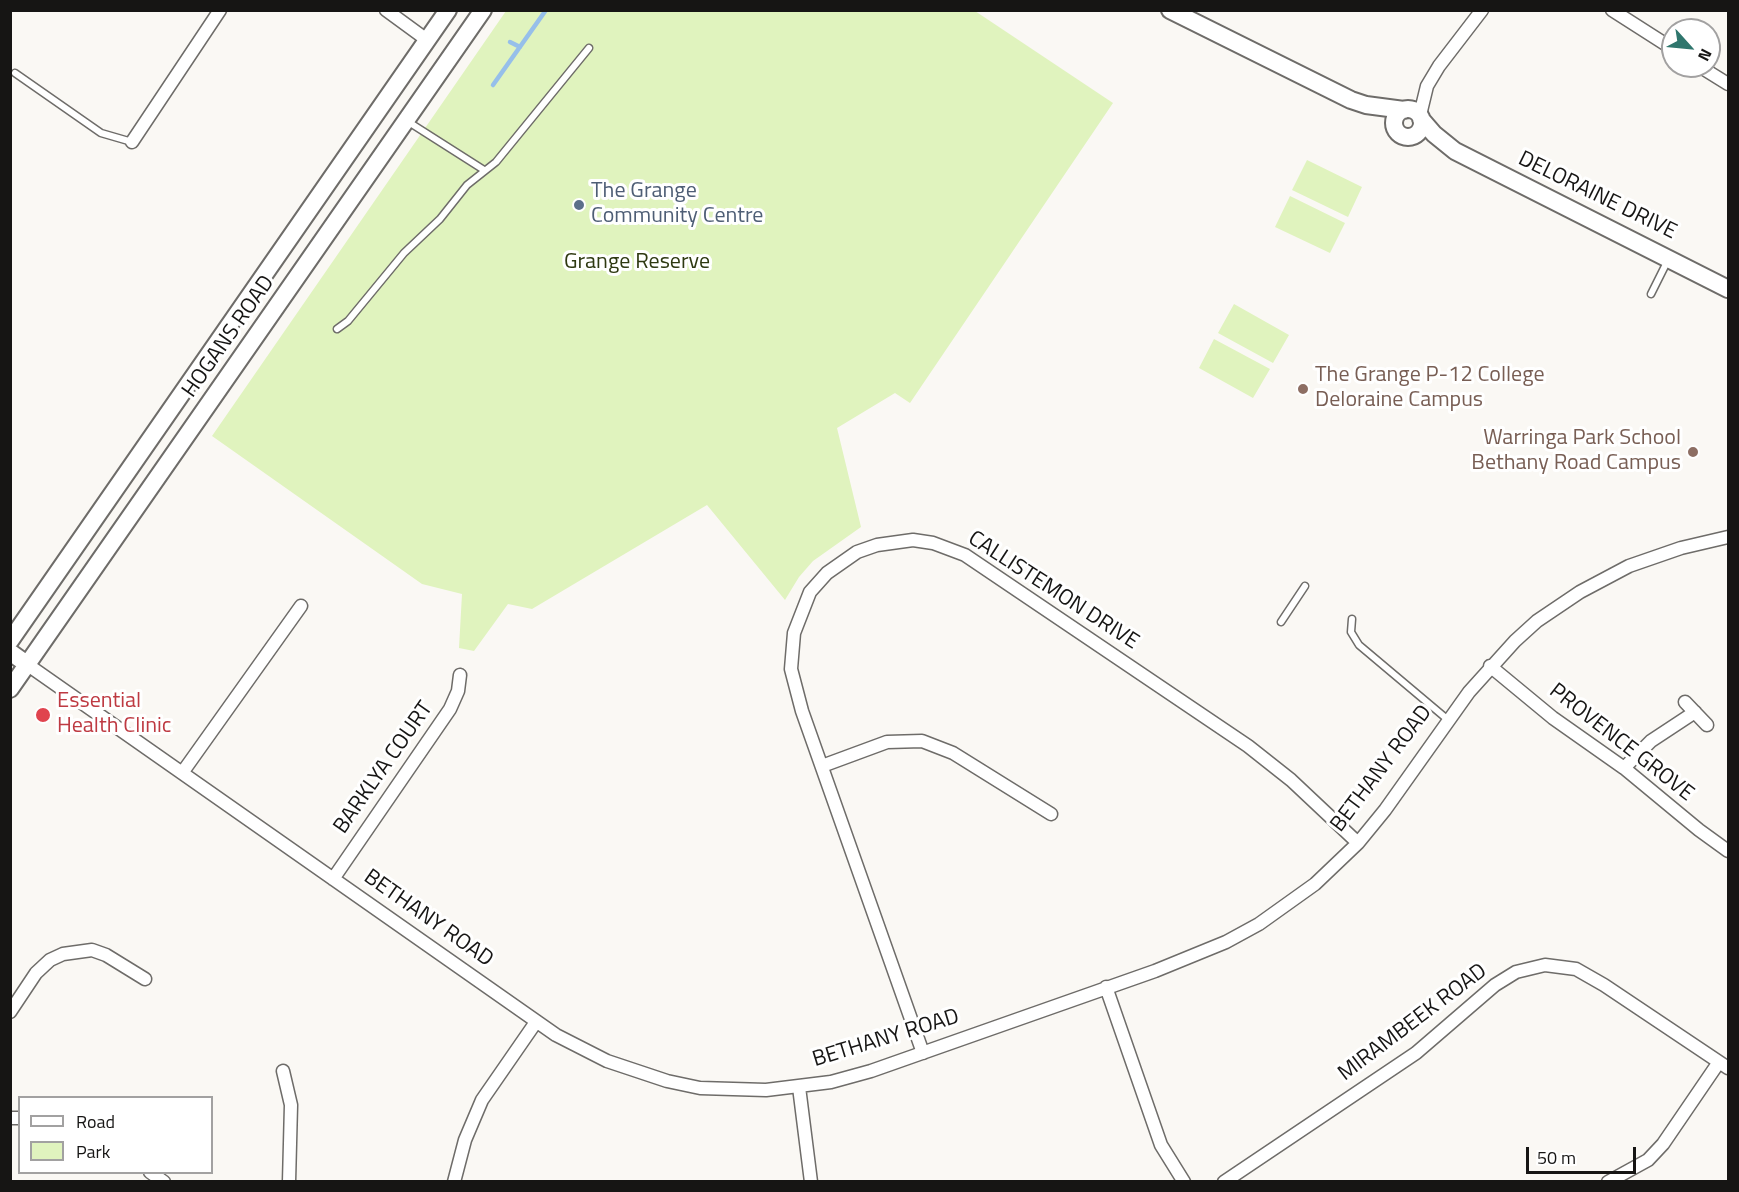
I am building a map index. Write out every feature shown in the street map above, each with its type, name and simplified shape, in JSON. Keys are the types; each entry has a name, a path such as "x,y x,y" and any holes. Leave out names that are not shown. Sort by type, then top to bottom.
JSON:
{"street":[{"path":"132,142 220,10"},
{"path":"386,10 450,58"},
{"name":"HOGANS ROAD","path":"10,641 448,10"},
{"name":"HOGANS ROAD","path":"10,690 483,10"},
{"path":"1170,10 1366,105 1386,118 1406,136 1415,135 1421,128 1413,113"},
{"path":"1395,128 1396,117 1413,113 1439,66 1482,10"},
{"path":"1612,10 1661,41"},
{"path":"1366,105 1413,113"},
{"path":"382,106 407,121"},
{"name":"DELORAINE DRIVE","path":"1413,113 1445,144"},
{"name":"DELORAINE DRIVE","path":"1415,135 1445,144 1670,257 1728,289"},
{"name":"BETHANY ROAD","path":"10,652 536,1022 607,1061 667,1082 734,1090 800,1087 851,1077 922,1053 1197,955 1259,924 1315,884 1358,843 1385,810 1448,719 1490,666 1537,621 1604,578 1656,556 1728,537"},
{"name":"CALLISTEMON DRIVE","path":"922,1053 794,687 791,669 794,633 804,604 827,573 857,552 896,541 933,543 965,555 1248,746 1291,780 1358,843"},
{"path":"182,773 301,606"},
{"name":"PROVENCE GROVE","path":"1490,666 1553,718 1624,768 1684,819 1728,851"},
{"name":"BARKLYA COURT","path":"333,879 450,709 458,691 460,675"},
{"path":"1685,702 1707,724"},
{"path":"1624,768 1651,741 1695,712"},
{"path":"822,766 878,745 905,740 922,741 953,753 1051,814"},
{"path":"10,1012 36,973 50,960 63,954 92,950 105,955 145,979"},
{"name":"MIRAMBEEK ROAD","path":"1224,1182 1416,1053 1495,985 1516,972 1545,966 1576,969 1604,985 1724,1065"},
{"path":"1106,987 1161,1145 1184,1182"},
{"path":"454,1182 465,1140 482,1100 536,1022"},
{"path":"1608,1182 1648,1160 1724,1065"},
{"path":"283,1071 291,1105 289,1182"},
{"path":"800,1087 811,1182"}],"lane":[{"path":"337,329 348,321 404,253 440,219 467,185 496,162 590,48"},
{"path":"15,73 101,133 132,142"},
{"path":"407,121 484,170"},
{"path":"1651,294 1670,257"},
{"path":"1281,622 1305,586"},
{"path":"1352,619 1351,632 1359,645 1448,719"}],"green space":[{"name":"Grange Reserve","path":"506,11 975,11 1113,103 910,403 895,393 837,428 861,527 813,561 799,577 785,600 707,505 532,609 508,604 474,651 459,648 462,594 422,584 212,436"},
{"path":"1307,160 1362,187 1348,217 1292,190"},
{"path":"1290,196 1345,223 1330,253 1275,227"},
{"path":"1234,304 1289,335 1273,363 1218,333"},
{"path":"1214,339 1270,369 1253,398 1199,368"}],"waterway":[{"path":"493,85 546,10"},
{"path":"510,42 520,47"}],"place":[{"name":"The Grange Community Centre","path":"579,205"},
{"name":"The Grange P-12 College Deloraine Campus","path":"1303,389"},
{"name":"Warringa Park School Bethany Road Campus","path":"1693,452"},
{"name":"Essential Health Clinic","path":"43,715"}]}
